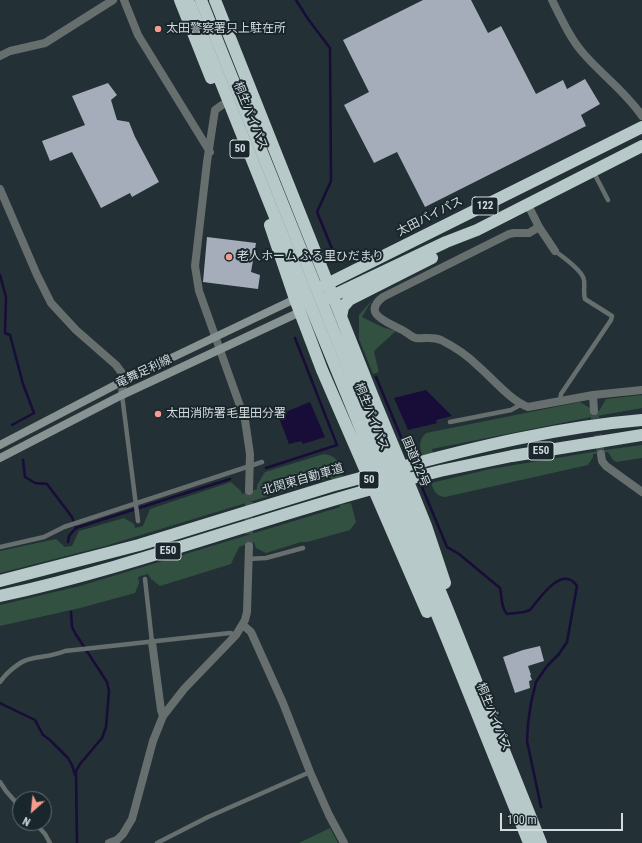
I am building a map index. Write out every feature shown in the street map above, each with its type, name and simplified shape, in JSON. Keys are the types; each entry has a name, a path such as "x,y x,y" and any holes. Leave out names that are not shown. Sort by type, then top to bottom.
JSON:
{"highway":[{"name":"50","path":"180,0 271,226 295,299 328,385 430,618 455,643"},
{"name":"桐生バイパス","path":"188,0 303,271"},
{"name":"桐生バイパス","path":"201,0 324,325 455,643 541,843"},
{"name":"国道122号","path":"215,0 340,317 426,526 450,600 455,643"},
{"path":"221,15 223,0"},
{"name":"太田バイパス","path":"295,299 328,284 642,127"},
{"name":"122","path":"300,312 446,242 477,230 642,146"},
{"path":"340,317 343,307 349,300 450,249 477,230"},
{"path":"613,422 642,417"},
{"name":"北関東自動車道","path":"0,581 139,545 331,486 438,457 530,436 613,422 642,420"},
{"name":"E50","path":"0,596 139,560 335,499 440,471 512,456 642,435"},
{"name":"桐生バイパス","path":"455,643 529,843"}],"main road":[{"name":"竜舞足利線","path":"0,445 123,381 295,299"},
{"name":"竜舞足利線","path":"0,458 122,395 300,312"}],"street":[{"path":"0,56 10,50 45,43 113,0"},
{"path":"124,0 130,19 138,36 210,152"},
{"path":"552,0 574,42 630,101 642,116"},
{"path":"222,105 215,110 195,266 199,291 246,420 250,454 249,491"},
{"path":"0,189 37,275 51,303 76,330 116,365 122,373 122,395"},
{"path":"528,205 539,227 555,251"},
{"path":"539,227 528,233 509,234 383,297 378,301 375,307 378,317 414,337 436,337 459,350 479,366 500,387 528,407 593,396 642,390"},
{"path":"593,396 594,411"},
{"path":"601,454 602,461 606,466 642,492"},
{"path":"109,843 117,840 123,834 132,819 153,741 163,716 184,689 236,635 243,625 247,612 249,546"},
{"path":"243,625 251,632 283,703 310,772 329,815 344,843"},
{"path":"152,642 163,716"}],"lane":[{"path":"593,171 608,200"},
{"path":"555,251 580,272 584,278 585,299 612,316 612,320 561,394 560,402"},
{"path":"122,395 138,521"},
{"path":"450,422 512,410 522,404"},
{"path":"0,548 44,537 64,527 262,462"},
{"path":"248,559 266,558 303,548"},
{"path":"145,579 152,642"},
{"path":"0,682 4,676 29,659 55,655 65,651 230,634 236,635"},
{"path":"157,843 208,817 310,772"},
{"path":"0,782 12,798"},
{"path":"42,831 50,843"}],"green space":[{"path":"372,300 362,317 382,327 396,331 375,350 374,352 379,372 373,374 359,339 359,315"},
{"path":"642,395 642,408 432,449 433,453 422,455 421,452 421,440 426,433 580,402 590,408 591,412 599,411 606,399"},
{"path":"642,445 642,458 616,462 608,452 593,454 593,457 588,465 445,497 439,496 436,493 431,483 490,469"},
{"path":"324,454 335,458 343,476 332,480 331,477 105,546 0,573 0,551 56,539 65,547 72,546 79,531 124,518 134,524 135,528 143,526 150,509 231,482 241,491 242,494 257,489 257,485 265,472"},
{"path":"351,503 356,522 350,530 307,542 301,542 266,553 256,548 254,542 239,547 231,564 160,586 151,579 148,574 138,577 139,583 135,593 80,608 0,626 0,605 80,586 340,507 340,505"},
{"path":"330,828 338,843 299,843"}],"shaded area":[{"path":"426,390 452,416 436,420 437,423 408,430 394,398"},
{"path":"310,402 325,437 303,444 301,441 289,444 278,415"}],"building":[{"path":"423,0 471,0 488,33 501,26 536,94 563,80 567,89 585,79 600,104 581,115 586,126 425,207 397,152 374,163 344,105 369,92 343,40"},
{"path":"108,83 117,95 111,100 117,120 129,122 135,137 159,182 132,197 130,193 101,208 72,152 50,161 42,141 85,125 72,96"},
{"name":"老人ホーム ふる里ひだまり","path":"207,237 256,243 251,272 260,275 258,289 203,282"},
{"path":"540,646 544,661 528,666 532,680 529,681 530,688 515,693 503,657"}],"waterway":[{"path":"296,0 330,48 331,181 317,212 337,261"},
{"path":"0,275 6,297 5,333 10,335 23,384 34,413 12,425"},
{"path":"266,468 337,445 295,338"},
{"path":"376,377 411,461"},
{"path":"23,460 25,477 35,483 47,484 72,517 76,528"},
{"path":"68,542 69,536 76,528 230,479"},
{"path":"419,480 447,547 459,554 500,588 503,606 507,614 530,610 545,591 558,581 565,579 571,580 577,586 567,642 536,682 531,703 527,741 541,807"},
{"path":"71,612 72,627 107,682 109,691 106,727 102,738 76,771 77,843"},
{"path":"0,703 35,720 43,735 68,758 75,775"}],"tunnel":[{"path":"594,411 601,454"},
{"path":"249,491 249,546"}],"place":[{"name":"太田警察署只上駐在所","path":"158,29"},
{"name":"老人ホーム ふる里ひだまり","path":"229,257"},
{"name":"太田消防署毛里田分署","path":"158,414"}]}
